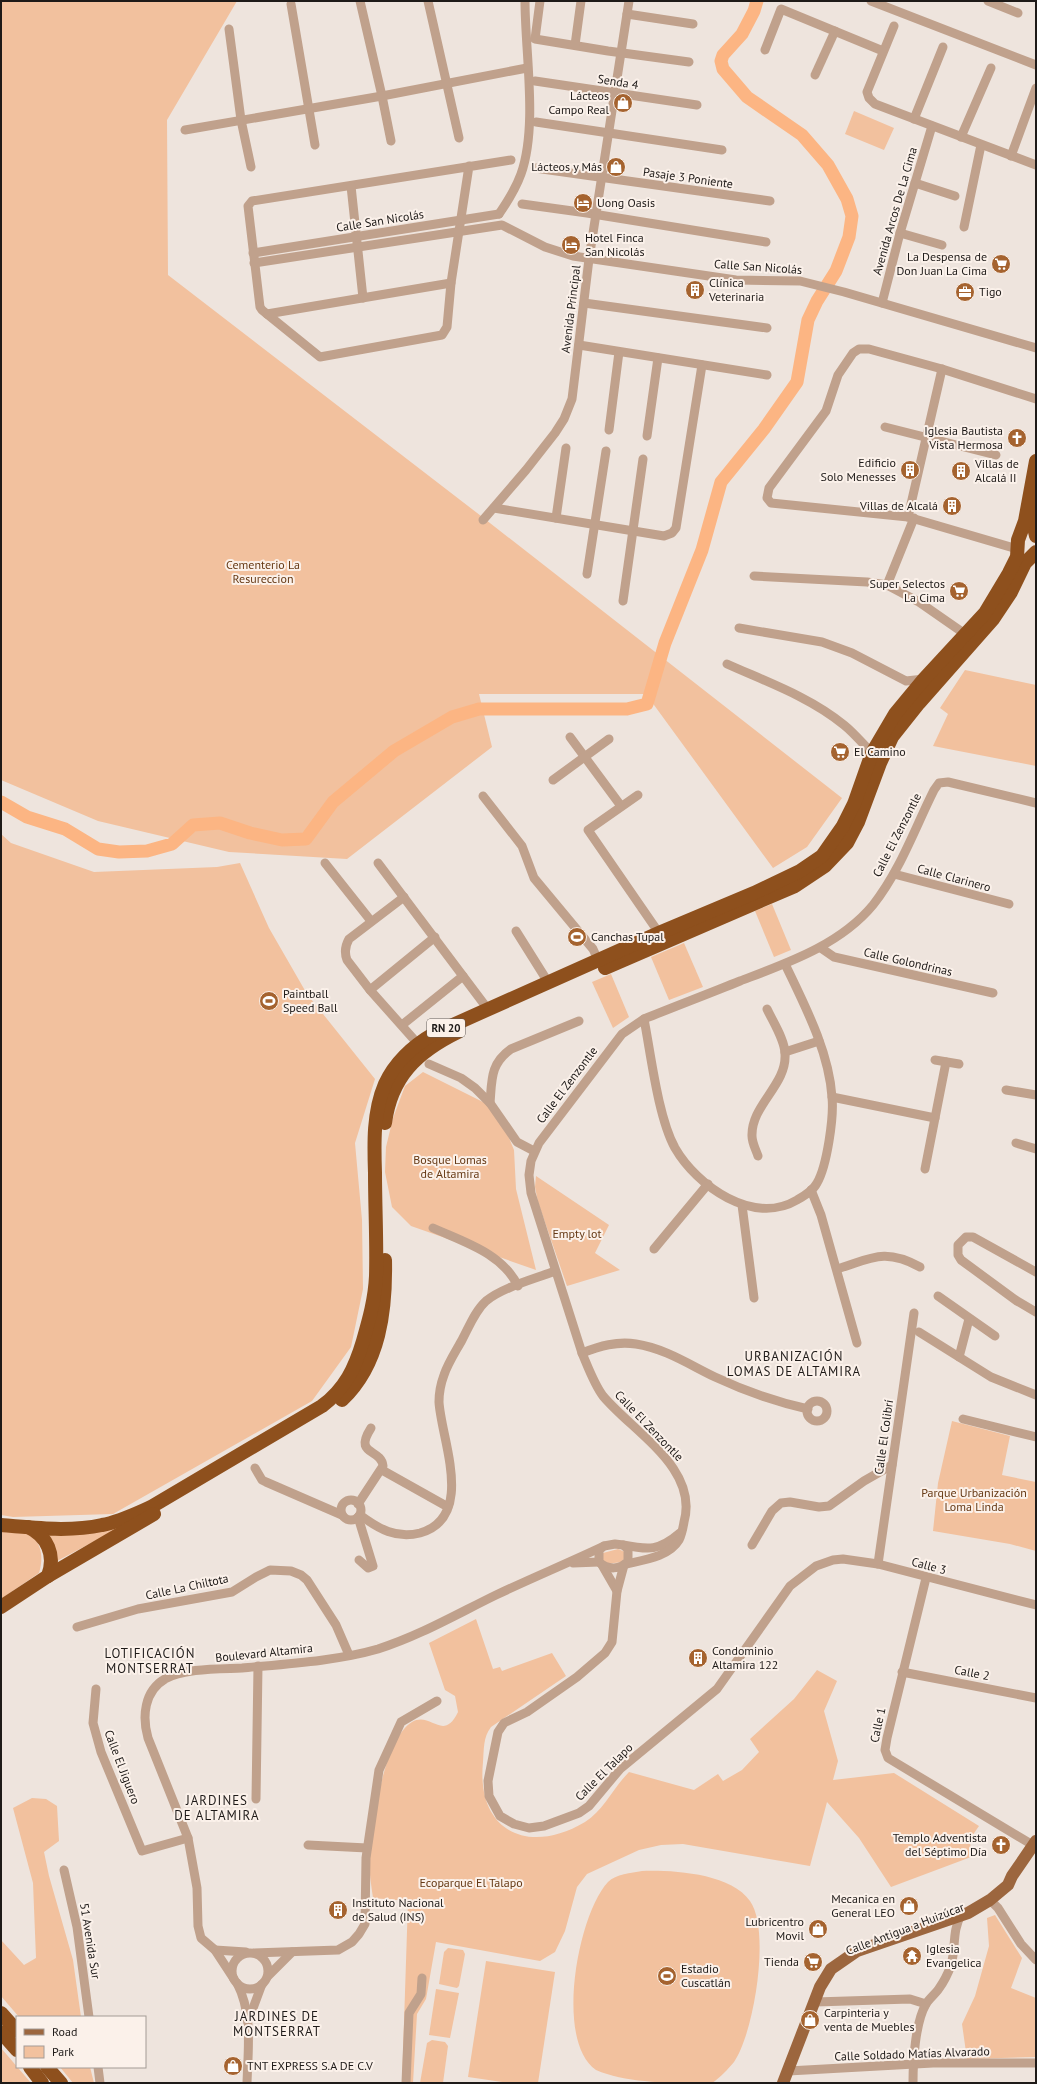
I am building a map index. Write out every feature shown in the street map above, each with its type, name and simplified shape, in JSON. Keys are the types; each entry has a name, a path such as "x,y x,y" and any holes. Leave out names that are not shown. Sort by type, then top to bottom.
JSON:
{"highway":[{"name":"RN 20","path":"1,1525 28,1527 95,1526 120,1520 142,1511 322,1406 346,1383 358,1358 374,1297 376,1276 374,1138 379,1105 385,1085 396,1066 418,1044 435,1033 487,1008 778,882 806,868 822,856 848,818 872,753 880,737 902,704 985,613 993,602 1017,557 1017,549 1025,521 1036,461"},
{"path":"1036,506 1033,523 1036,535"},
{"path":"1020,535 1026,532 1036,535"},
{"path":"1017,549 1026,555 1036,554"},
{"name":"RN 20","path":"1,1607 48,1576 323,1416 356,1386 368,1367 380,1326 384,1303 383,1137 385,1118 397,1084 414,1060 438,1042 462,1030 795,886 825,866 847,843 858,822 880,763 892,737 919,703 993,619 1011,592 1025,563 1036,554"},
{"path":"28,1527 38,1533 48,1547 51,1558 48,1576"},
{"path":"1,2013 16,2030"},
{"path":"1,2032 16,2049"},
{"path":"31,2068 42,2083"},
{"path":"48,2068 61,2083"}],"main road":[{"name":"Calle Antigua a Huizúcar","path":"783,2083 824,1977 831,1969 857,1951 994,1904 1000,1893 1008,1885 1012,1876 1035,1845"},
{"name":"Calle Antigua a Huizúcar","path":"776,2083 820,1974 832,1960 853,1947 964,1907 986,1894 1003,1880 1012,1876"},
{"path":"42,2068 53,2083"}],"street":[{"path":"360,1 391,142"},
{"path":"428,1 459,138"},
{"path":"502,225 499,214 517,185 524,161 529,125 525,1"},
{"path":"540,1 535,39 689,62"},
{"path":"575,45 581,1"},
{"name":"Avenida Principal","path":"482,520 526,470 564,419 572,398 589,260 629,1"},
{"path":"871,1 1036,65"},
{"path":"988,1 1018,13"},
{"path":"291,4 315,145"},
{"path":"765,50 780,9 883,51"},
{"path":"627,14 693,24"},
{"path":"894,26 867,92 869,98 876,104 1036,165"},
{"path":"229,29 241,120 250,167"},
{"path":"815,75 835,31"},
{"path":"914,119 943,47"},
{"path":"185,130 382,96 527,68"},
{"path":"961,137 991,68"},
{"name":"Senda 4","path":"535,81 697,105"},
{"path":"1011,156 1036,88"},
{"path":"536,122 722,150"},
{"name":"Avenida Arcos De La Cima","path":"882,303 900,232 932,126"},
{"path":"964,228 981,145"},
{"path":"469,166 460,220 447,327 442,335 323,358 316,356 260,307 248,206 252,201 469,166 512,160"},
{"name":"Pasaje 3 Poniente","path":"535,168 770,201"},
{"path":"915,183 955,196"},
{"path":"351,186 363,298"},
{"path":"522,204 596,214 766,242"},
{"name":"Calle San Nicolás","path":"254,264 460,220 499,214"},
{"name":"Calle San Nicolás","path":"253,253 502,225 545,247 589,260 736,280 791,280 844,292 1036,348"},
{"path":"900,232 942,245"},
{"path":"267,314 452,283"},
{"path":"584,303 767,328"},
{"path":"579,345 767,375"},
{"path":"1017,549 911,518 771,504 767,498 769,488 826,411 838,376 853,352 859,349 869,349 942,368 1036,399"},
{"path":"609,430 619,352"},
{"path":"647,436 658,358"},
{"path":"494,508 664,536 672,533 676,528 702,365"},
{"path":"887,585 911,518 942,368"},
{"path":"885,427 996,455"},
{"path":"556,518 566,448"},
{"path":"587,574 606,451"},
{"path":"623,601 643,459"},
{"path":"754,576 867,582 887,585 919,602 965,634"},
{"path":"739,628 822,642 852,653 906,681 924,679"},
{"path":"727,664 800,696 823,710 844,725 872,753"},
{"path":"902,704 902,697 908,686 906,681"},
{"path":"570,736 621,806"},
{"path":"553,780 609,739"},
{"name":"Calle El Zenzontle","path":"625,1565 664,1553 679,1540 685,1518 686,1500 683,1485 675,1470 602,1395 582,1353 555,1271 529,1184 531,1161 534,1151 622,1034 644,1019 785,964 821,948 859,919 873,905 894,874 930,796 939,783 948,782 1036,803"},
{"path":"638,795 588,830 659,933"},
{"path":"483,796 522,846 534,878 593,950 598,960"},
{"path":"325,863 371,921"},
{"path":"378,863 487,1008"},
{"name":"Calle Clarinero","path":"894,874 1009,904"},
{"path":"404,897 348,939 345,950 347,960 370,990 418,1044"},
{"path":"516,931 548,982"},
{"path":"370,990 434,937"},
{"name":"Calle Golondrinas","path":"821,948 834,957 993,993"},
{"path":"644,1019 668,1134 682,1158 708,1184 742,1205 768,1209 793,1203 817,1184 824,1166 832,1112 832,1097 830,1083 819,1042 809,1014 785,964"},
{"path":"402,1025 463,976"},
{"path":"758,1156 753,1143 753,1128 760,1111 782,1074 785,1052 767,1009"},
{"path":"490,1103 493,1071 503,1054 510,1049 579,1021"},
{"path":"785,1052 819,1042"},
{"path":"935,1060 959,1064"},
{"path":"925,1169 946,1062"},
{"path":"429,1064 461,1078 475,1088 490,1103 517,1142 534,1151"},
{"path":"1006,1090 1036,1095"},
{"path":"832,1097 935,1118"},
{"path":"1016,1143 1036,1149"},
{"path":"654,1250 708,1184"},
{"path":"811,1190 821,1215 857,1343"},
{"path":"742,1205 754,1298"},
{"path":"433,1228 492,1256 513,1276 518,1286"},
{"path":"1036,1272 973,1237 966,1237 958,1245 958,1254 961,1260 1017,1301 1036,1312"},
{"path":"836,1269 886,1255 905,1259 920,1267"},
{"path":"359,1516 388,1532 410,1535 424,1532 436,1524 448,1507 451,1499 452,1475 440,1402 440,1388 444,1373 477,1312 486,1302 496,1295 555,1271"},
{"path":"938,1296 995,1336"},
{"name":"Calle El Colibrí","path":"878,1564 914,1313"},
{"path":"959,1357 969,1319"},
{"path":"919,1332 991,1377 1036,1395"},
{"path":"582,1353 598,1347 618,1343 649,1346 744,1390 778,1402 808,1409"},
{"path":"962,1418 1036,1437"},
{"path":"358,1504 382,1470 382,1461 368,1450 365,1444 365,1436 371,1428"},
{"path":"752,1544 772,1511 781,1503 790,1502 819,1507 829,1506 864,1481 892,1465"},
{"path":"255,1468 262,1480 266,1482 342,1515 349,1520 359,1516"},
{"path":"382,1470 448,1507"},
{"path":"342,1515 341,1508 346,1501 351,1500 358,1504 361,1509 359,1516 373,1566 368,1568 359,1560"},
{"path":"617,1591 600,1564 599,1550 604,1546 615,1544 637,1548 657,1548 669,1542 682,1530"},
{"path":"600,1564 608,1568 625,1565 630,1555 628,1549 623,1545"},
{"name":"Boulevard Altamira","path":"247,2083 248,2023 244,1998 236,1981 215,1950 202,1938 198,1926 197,1888 188,1838 148,1738 144,1722 147,1701 156,1686 163,1680 175,1674 349,1655 378,1649 422,1633 498,1595 604,1546"},
{"name":"Calle 3","path":"816,1566 833,1560 843,1559 878,1564 926,1578 1036,1605"},
{"name":"Boulevard Altamira","path":"570,1563 600,1564"},
{"name":"Calle El Talapo","path":"625,1565 617,1591 612,1642 605,1653 577,1678 527,1712 504,1723 498,1732 488,1781 489,1796 500,1816 514,1824 529,1828 544,1826 579,1812 589,1806 620,1769 717,1688 790,1586 816,1566"},
{"name":"Calle La Chiltota","path":"77,1627 138,1609 232,1592 263,1573 270,1570 282,1570 291,1571 307,1580 332,1618 349,1655"},
{"name":"Calle 1","path":"926,1578 902,1672 886,1744 885,1750 888,1758 1035,1845"},
{"path":"256,1799 258,1666"},
{"name":"Calle 2","path":"902,1672 1036,1698"},
{"name":"Calle El Jiguero","path":"96,1689 93,1723 101,1752 142,1851 188,1838"},
{"path":"215,1950 252,1953 338,1950 352,1942 365,1924 367,1848 379,1770 401,1722 437,1701"},
{"path":"308,1845 367,1848"},
{"name":"51 Avenida Sur","path":"64,1870 77,1928 89,2016"},
{"path":"994,1904 1021,1944 1036,1960"},
{"path":"914,2083 913,2065 916,2040 926,2004 939,1989 948,1974 953,1955 956,1924 961,1915"},
{"path":"941,1922 954,1942"},
{"path":"268,1976 266,1961 252,1953 240,1956 234,1962 232,1971 236,1981 249,1989 262,1984 292,1952"},
{"path":"406,2083 409,2013 421,1994 422,1978"},
{"name":"Boulevard Altamira","path":"248,2023 262,1984"},
{"path":"815,2002 824,2003 910,1999 926,2004"},
{"name":"Calle Soldado Matías Alvarado","path":"788,2071 933,2064 1036,2063"},
{"path":"98,2068 100,2083"}],"green space":[{"name":"Cementerio La Resureccion","path":"1,1 237,1 167,120 168,275 481,516 842,798 807,847 773,868 646,694 479,694 492,747 347,859 229,852 98,821 1,780"},
{"path":"854,111 894,128 884,150 845,134"},
{"path":"965,670 1036,685 1036,766 933,746 948,714 940,708"},
{"path":"1,834 11,843 94,872 217,867 240,863 269,928 307,994 375,1079 355,1143 362,1220 363,1289 351,1347 312,1401 113,1514 13,1517 1,1515"},
{"path":"772,904 791,950 774,957 755,911"},
{"path":"684,943 703,987 669,1000 651,957"},
{"path":"611,974 629,1017 613,1028 592,982"},
{"name":"Bosque Lomas de Altamira","path":"423,1072 497,1109 514,1150 516,1189 536,1270 411,1226 392,1207 385,1172 386,1147 393,1118 405,1086"},
{"name":"Empty lot","path":"536,1176 609,1225 595,1253 620,1270 567,1286 538,1202 535,1187"},
{"name":"Parque Urbanización Loma Linda","path":"952,1421 1010,1436 1002,1475 1036,1482 1036,1551 1010,1544 933,1531 938,1483"},
{"path":"127,1524 57,1561 46,1532"},
{"path":"1,1530 20,1531 31,1536 35,1540 40,1550 41,1567 39,1573 1,1599"},
{"path":"618,1549 625,1552 625,1557 622,1562 606,1564 602,1559 603,1553"},
{"name":"Ecoparque El Talapo","path":"476,1619 493,1669 500,1667 502,1671 552,1653 566,1676 491,1727 488,1731 484,1744 483,1786 488,1805 497,1820 510,1831 526,1836 544,1837 564,1832 585,1822 598,1811 629,1772 694,1790 718,1774 723,1781 742,1770 759,1752 750,1739 794,1699 817,1670 837,1681 824,1711 838,1761 833,1780 894,1773 979,1826 970,1839 971,1857 891,1887 859,1838 827,1802 810,1866 683,1844 661,1845 639,1850 587,1874 577,1887 565,1931 555,1952 540,1961 436,1942 426,1999 417,2014 413,2083 402,2083 408,1901 373,1898 369,1863 377,1801 387,1762 402,1731 412,1722 419,1720 425,1720 442,1726 447,1725 452,1721 458,1712 455,1696 445,1690 429,1643"},
{"path":"32,1798 46,1799 57,1806 59,1841 44,1852 49,1876 73,1960 81,2016 18,2016 1,1996 1,1940 24,1965 36,1958 33,1883 13,1808"},
{"name":"Estadio Cuscatlán","path":"642,1871 669,1871 700,1875 729,1884 741,1892 750,1901 756,1915 759,1934 759,1957 757,1982 748,2029 734,2062 712,2083 652,2082 609,2075 596,2070 583,2055 576,2033 573,2006 575,1977 580,1948 588,1921 597,1898 611,1879 629,1873"},
{"path":"995,1915 1022,1958 1011,1988 1036,1998 1036,2057 967,2059 962,2024 975,1996 989,1946 987,1918"},
{"path":"448,1948 463,1950 465,1954 459,1986 457,1988 439,1984 444,1952"},
{"path":"486,1961 555,1972 538,2083 509,2083 468,2077"},
{"path":"436,1989 459,1993 450,2038 429,2035"},
{"path":"432,2040 445,2042 448,2046 443,2083 420,2083 427,2043"},
{"path":"1,2048 16,2066 16,2068 18,2068 31,2083 1,2083"},
{"path":"61,2068 90,2068 94,2083 73,2083"}],"waterway":[{"path":"1,802 27,817 65,829 98,849 119,852 147,851 172,844 193,825 220,823 250,833 282,840 306,839 333,802 394,751 452,717 479,709 627,709 647,704 665,643 702,550 721,482 764,429 797,382 808,320 817,301 836,271 849,237 852,216 847,199 828,165 802,135 747,97 723,69 721,61 723,55 742,34 754,11 757,1"}],"place":[{"name":"Lácteos Campo Real","path":"623,103"},
{"name":"Lácteos y Más","path":"616,167"},
{"name":"Uong Oasis","path":"583,203"},
{"name":"Hotel Finca San Nicolás","path":"571,245"},
{"name":"La Despensa de Don Juan La Cima","path":"1001,264"},
{"name":"Clínica Veterinaria","path":"695,290"},
{"name":"Tigo","path":"965,292"},
{"name":"Iglesia Bautista Vista Hermosa","path":"1017,438"},
{"name":"Edificio Solo Menesses","path":"910,470"},
{"name":"Villas de Alcalá II","path":"961,471"},
{"name":"Villas de Alcalá","path":"952,506"},
{"name":"Super Selectos La Cima","path":"959,591"},
{"name":"El Camino","path":"840,752"},
{"name":"Canchas Tupal","path":"577,937"},
{"name":"Paintball Speed Ball","path":"269,1001"},
{"name":"Condominio Altamira 122","path":"698,1658"},
{"name":"Templo Adventista del Séptimo Día","path":"1001,1845"},
{"name":"Mecanica en General LEO","path":"909,1906"},
{"name":"Instituto Nacional de Salud (INS)","path":"338,1910"},
{"name":"Lubricentro Movil","path":"818,1929"},
{"name":"Iglesia Evangelica","path":"912,1956"},
{"name":"Tienda","path":"813,1962"},
{"name":"Estadio Cuscatlán","path":"667,1976"},
{"name":"Carpinteria y venta de Muebles","path":"810,2020"},
{"name":"TNT EXPRESS S.A DE C.V","path":"233,2066"}],"district":[{"name":"URBANIZACIÓN LOMAS DE ALTAMIRA","path":"794,1364"},
{"name":"LOTIFICACIÓN MONTSERRAT","path":"150,1660"},
{"name":"JARDINES DE ALTAMIRA","path":"217,1808"},
{"name":"JARDINES DE MONTSERRAT","path":"277,2024"}]}
